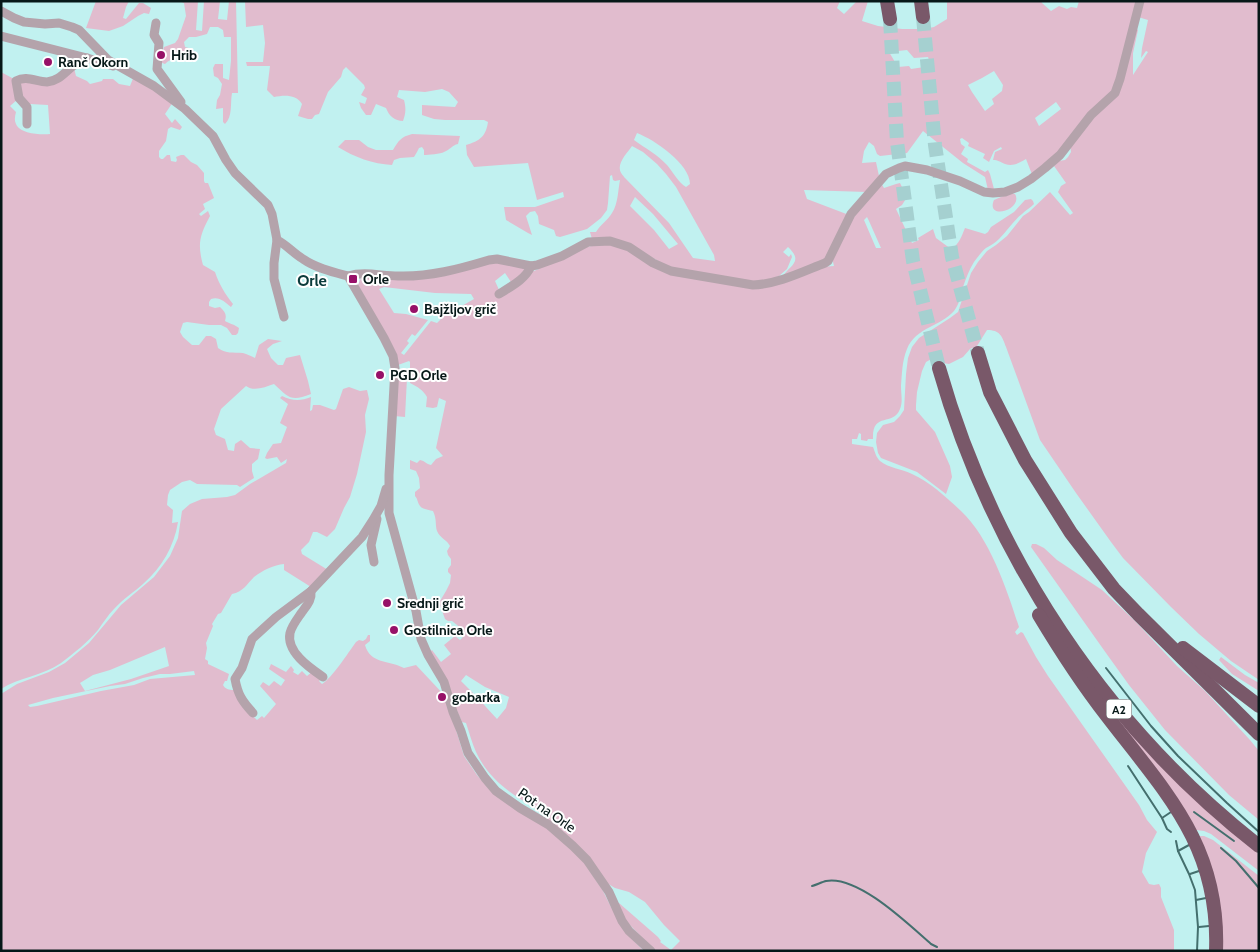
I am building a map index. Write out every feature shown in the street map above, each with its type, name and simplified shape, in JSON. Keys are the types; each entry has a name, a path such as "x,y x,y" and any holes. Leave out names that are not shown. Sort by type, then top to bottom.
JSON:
{"highway":[{"path":"887,1 890,18"},
{"path":"921,1 923,18"},
{"path":"978,353 990,392 1025,460 1071,533 1114,588 1259,734"},
{"name":"A2","path":"939,368 948,402 965,448 1009,546 1062,633 1112,701 1157,752 1218,811 1259,846"},
{"path":"1009,546 1020,580 1055,641 1096,702 1169,796 1188,826 1202,857 1212,890 1216,924 1216,951"},
{"path":"1114,588 1129,598 1188,652 1259,706"}],"street":[{"path":"277,240 302,259 324,269 348,276 358,273 399,276 440,273 497,259 531,266 547,262 588,242 610,241 629,247 653,263 672,271 753,285 765,285 796,275 828,261 851,214 886,174 899,168 905,166 927,170 960,181 984,192 993,193 1004,192 1018,187 1031,179 1060,155 1091,115 1115,93 1140,1"},
{"path":"1,11 24,22 58,23 79,30 108,60 154,86 185,109 213,136 235,173 268,205 272,214 277,240 274,279 284,317"},
{"path":"156,23 154,35 160,42 157,69 185,109"},
{"path":"1,36 130,71"},
{"path":"27,124 27,107 19,98 16,81 26,78 47,82 59,78 72,66 87,58"},
{"path":"499,294 519,281 531,266"},
{"path":"348,276 384,338 393,356 395,368 390,475 383,509 370,545 374,562"},
{"path":"253,713 238,694 235,679 242,668 252,639 311,591 362,537 383,509"},
{"name":"Pot na Orle","path":"383,509 389,513 416,611 421,639 444,682 468,753 496,791 549,825 587,860 609,892 622,920 629,930 651,951"},
{"path":"311,591 309,602 290,633 290,640 293,649 304,663 323,678"}],"shaded area":[{"path":"96,1 129,1 123,18 126,19 139,3 143,3 151,8 149,14 144,13 123,26 109,31 86,28"},
{"path":"179,1 198,1 196,30 202,31 204,1 220,1 218,19 227,20 229,1 236,1 238,93 232,93 230,113 225,124 223,122 223,108 216,109 222,84 214,76 213,68 215,64 223,64 223,78 229,80 231,37 224,37 223,30 218,27 210,27 207,34 189,37 184,42 185,47 192,49 191,54 165,64 160,62 164,47 175,43 178,39 186,16 184,3"},
{"path":"245,1 840,1 837,8 844,14 857,1 868,1 862,21 878,26 924,29 934,27 947,19 947,1 1041,1 1051,11 1059,6 1067,9 1071,7 1077,8 1079,1 1138,1 1114,90 1064,147 1033,177 1026,159 1011,165 993,160 995,152 1002,149 1001,147 994,151 989,162 983,158 985,154 968,146 969,143 962,138 960,139 961,144 965,147 961,154 968,159 967,162 985,172 988,170 994,189 988,190 985,177 963,163 923,131 907,153 880,156 869,142 864,151 862,163 876,162 879,176 867,192 804,190 807,199 849,215 836,242 823,261 782,277 795,260 793,252 788,247 783,252 789,257 791,254 792,257 787,269 779,276 761,283 671,268 651,257 592,239 590,232 596,232 610,216 616,205 620,180 613,180 612,175 610,176 607,210 601,218 587,229 560,237 556,236 554,230 539,224 535,211 530,212 526,216 532,235 506,220 504,207 535,207 564,197 563,192 537,200 528,163 474,167 467,155 466,145 482,137 488,122 484,120 434,119 422,115 422,105 455,107 458,102 449,92 442,89 425,92 399,90 397,97 404,100 405,106 403,121 395,119 386,108 376,104 371,115 366,115 359,102 365,104 367,98 361,95 365,88 364,85 346,67 341,77 328,92 319,114 315,115 312,119 298,116 302,104 296,98 290,96 274,97 267,90 270,66 247,66 246,62 263,62 265,43 263,25 246,27","holes":["907,50 914,58 928,57 931,66 911,69 909,66 898,67 889,52","994,71 1003,85 1002,91 992,99 994,104 985,111 968,85","1056,102 1061,109 1039,126 1035,118","637,133 662,147 678,161 688,176 690,184 686,187 683,185 663,161 634,140","632,146 643,152 657,164 676,187 714,255 715,261 693,258 669,223 624,177 620,171 622,160","635,197 653,214 678,244 669,249 654,230 630,206"]},
{"path":"1143,1 1259,1 1259,680 1231,661 1199,634 1123,558 1040,440 1005,343 998,332 987,330 977,346 970,349 963,357 949,364 943,363 939,358 935,357 926,362 922,371 917,392 916,410 935,432 950,466 952,477 946,494 917,472 881,458 876,442 877,433 883,425 894,422 904,410 908,358 912,347 919,338 958,312 971,273 987,251 1007,236 1023,216 1050,192 1070,215 1073,213 1058,192 1061,186 1066,183 1054,166 1059,161 1065,160 1068,157 1071,152 1070,145 1084,125 1111,100 1136,29 1138,30 1133,53 1133,75 1148,52 1146,51 1141,58 1148,20 1138,17"},
{"path":"74,68 76,76 90,84 102,81 103,79 113,79 119,84 130,86 134,76 173,102 165,114 172,123 175,119 182,127 180,130 171,127 168,129 166,141 159,151 159,157 163,159 170,155 171,161 176,162 176,157 184,155 204,173 204,181 208,183 214,198 203,204 205,209 199,214 201,216 208,211 210,216 200,239 201,257 203,265 215,272 222,289 233,304 231,307 222,300 214,298 209,302 209,306 220,307 225,313 225,321 239,328 236,335 232,335 227,328 221,325 187,322 183,323 180,332 183,337 192,345 199,345 206,336 211,336 216,339 218,348 221,350 243,353 255,358 259,345 268,339 282,341 273,344 267,349 271,358 278,365 283,365 286,358 300,355 311,394 294,398 287,395 274,384 256,389 246,386 221,409 214,429 216,435 225,439 228,450 234,451 235,444 241,440 250,448 260,449 258,459 252,464 254,478 240,487 237,485 197,484 190,480 182,482 170,490 167,505 173,510 172,523 178,522 174,540 156,571 117,605 98,630 76,652 47,671 1,689 1,72 14,79 18,99 10,106 16,112 15,121 18,127 26,132 50,134 48,105 30,104 21,98 19,81 64,76"},
{"path":"412,134 460,136 458,144 442,153 424,155 422,147 419,148 414,157 394,160 392,165 364,159 338,147 345,140 359,140 376,150 393,150 401,139"},
{"path":"881,183 884,188 900,183 907,197 902,205 896,209 912,243 933,229 936,238 951,249 958,242 965,228 985,234 991,227 1014,212 1025,200 1031,199 1033,201 1034,204 997,240 984,249 974,262 963,287 959,303 954,311 942,321 916,336 911,342 903,363 901,404 897,414 876,425 873,439 861,440 861,434 859,433 857,439 852,439 852,444 873,447 878,458 883,463 919,477 944,495 961,511 981,535 1009,597 1019,627 1015,632 1017,635 1021,632 1023,633 1048,676 1157,832 1146,853 1142,872 1149,884 1159,884 1161,888 1161,897 1174,930 1174,951 655,951 624,919 617,905 619,903 671,950 680,941 645,902 629,892 615,888 605,882 547,819 548,815 507,790 490,773 476,752 466,723 462,722 430,652 432,650 441,662 451,654 444,645 455,636 460,640 465,635 462,629 452,621 445,619 440,605 440,601 450,583 451,575 448,569 451,565 451,559 447,551 450,546 437,531 433,511 422,508 419,505 415,492 420,488 419,478 416,471 410,469 410,460 417,463 420,460 431,465 436,459 443,456 436,448 446,401 439,398 437,407 426,407 427,397 420,389 410,383 410,362 398,365 358,285 361,278 391,277 490,262 530,267 531,272 583,247 611,244 623,247 652,266 751,288 820,267 834,266 832,258 849,223","holes":["867,217 881,248 876,248 864,220","505,273 511,282 500,292 495,281","384,287 435,293 471,294 474,299 444,316 437,323 431,321 404,355 401,353 409,343 407,341 412,334 415,336 428,320 394,313 379,289","466,675 485,687 509,697 506,708 497,719 461,681"]},
{"path":"1010,193 1015,194 1016,200 1014,205 1004,211 999,212 995,210 993,206 994,200"},
{"path":"396,377 407,378 405,417 394,416"},
{"path":"349,387 360,391 367,390 369,399 365,415 366,432 357,474 350,497 335,529 327,537 313,532 309,542 301,550 302,554 328,570 311,587 284,570 284,564 257,574 242,590 232,594 221,613 218,614 212,624 213,626 206,643 205,659 208,661 208,664 229,674 227,681 223,685 227,689 234,690 257,720 262,716 264,718 276,704 260,686 263,682 269,686 274,681 281,686 285,680 269,669 271,664 286,672 291,666 294,670 293,672 298,675 302,671 307,676 313,671 322,678 319,681 322,684 335,671 356,642 359,640 363,641 370,635 370,641 365,645 367,651 376,659 404,668 416,665 446,697 464,756 477,775 489,789 546,826 579,855 631,938 644,951 1,951 1,694 17,684 49,672 65,663 89,643 121,605 154,577 170,556 178,538 182,511 190,504 202,499 235,495 286,463 287,459 281,463 277,457 265,458 273,444 281,443 287,427 280,423 288,404 280,398 282,396 296,400 311,397 310,411 313,405 320,405 334,410 343,389","holes":["165,647 169,666 131,679 85,691 80,683 93,675 110,670","194,671 195,675 150,679 134,685 37,706 30,707 28,705 53,698 125,684 160,674"]},
{"path":"1032,544 1044,548 1057,560 1102,590 1135,621 1177,666 1205,691 1250,740 1259,751 1259,820 1229,795 1165,730 1106,653 1031,547"},
{"path":"1221,657 1259,683 1259,691 1232,674 1219,660"},
{"path":"1108,707 1180,785 1259,854 1259,871 1211,834 1196,830"},
{"path":"1198,836 1204,836 1213,840 1259,876 1258,951 1221,951"}],"waterway":[{"path":"1106,668 1151,726 1178,756 1259,832"},
{"path":"1128,766 1162,818 1167,829 1171,832"},
{"path":"1162,818 1171,812"},
{"path":"1194,812 1234,841"},
{"path":"1176,841 1178,851 1195,890 1198,927 1197,951"},
{"path":"1178,851 1189,845"},
{"path":"1221,848 1236,861 1259,888"},
{"path":"1190,874 1199,871"},
{"path":"812,886 826,881 839,881 853,886 882,903 937,947"},
{"path":"1196,900 1206,898"},
{"path":"1199,927 1209,926"}],"tunnel":[{"path":"923,17 935,145 952,257 978,353"},
{"path":"890,19 897,142 913,261 939,368"}],"place":[{"name":"Hrib","path":"161,55"},
{"name":"Ranč Okorn","path":"48,62"},
{"name":"Orle","path":"353,279"},
{"name":"Bajžljov grič","path":"414,309"},
{"name":"PGD Orle","path":"380,375"},
{"name":"Srednji grič","path":"387,603"},
{"name":"Gostilnica Orle","path":"394,630"},
{"name":"gobarka","path":"442,697"}],"district":[{"name":"Orle","path":"312,280"}]}
